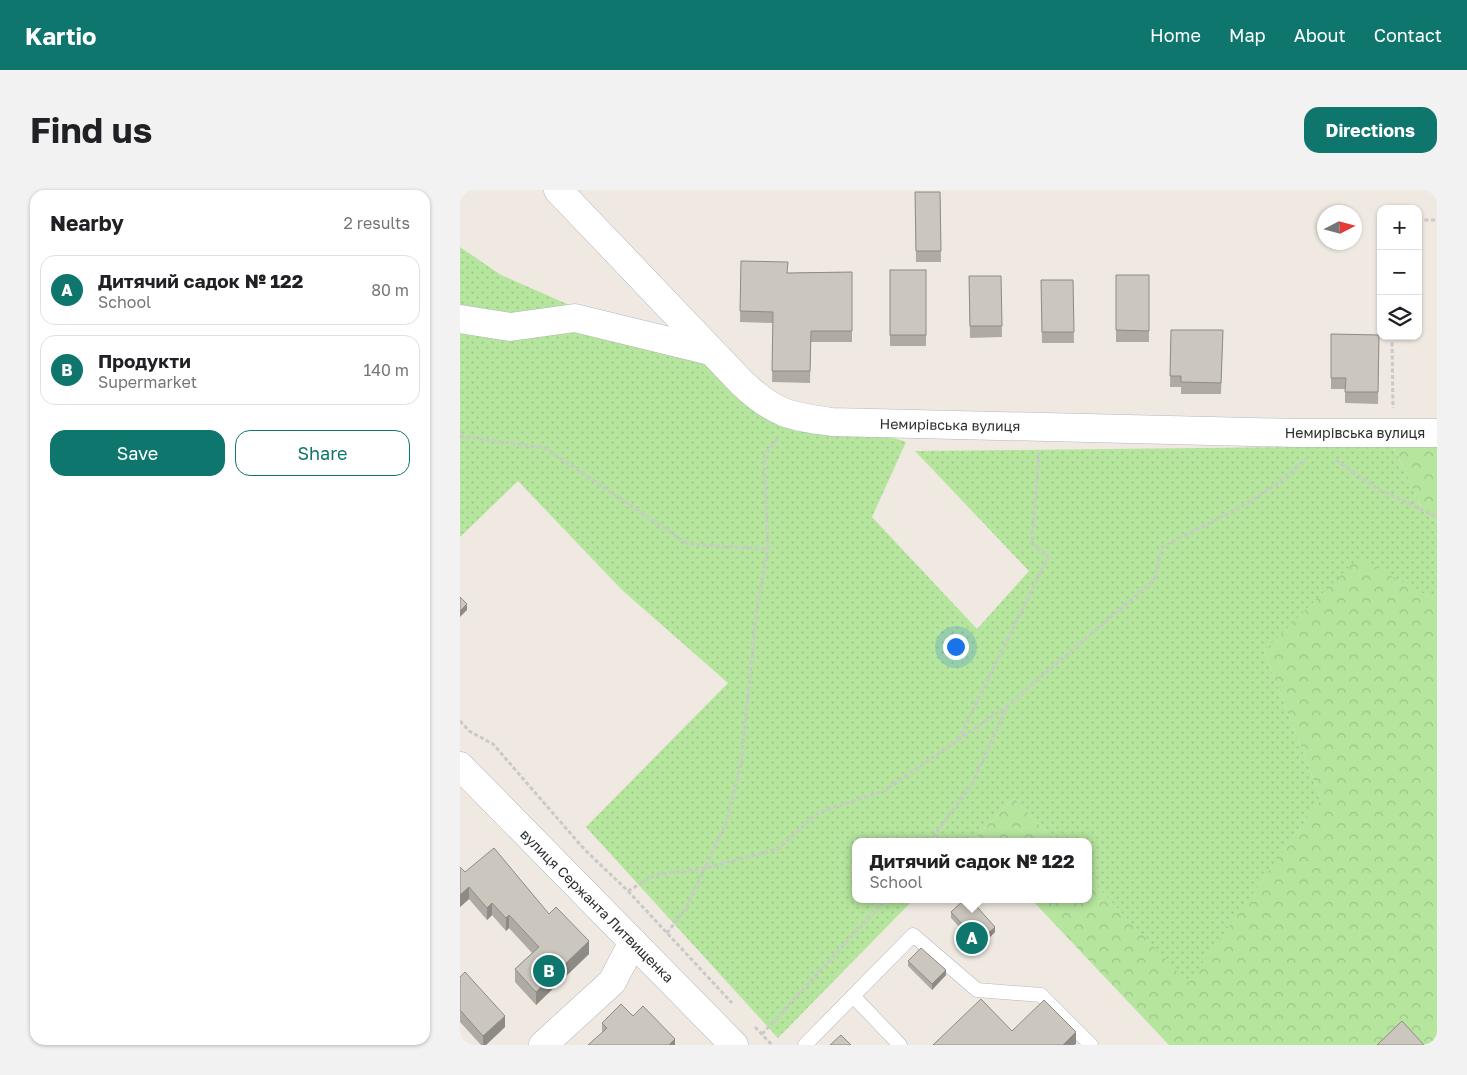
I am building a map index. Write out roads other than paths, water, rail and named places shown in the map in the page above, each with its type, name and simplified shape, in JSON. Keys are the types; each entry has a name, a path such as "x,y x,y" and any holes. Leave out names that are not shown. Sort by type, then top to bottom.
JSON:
{"street":[{"name":"Немирівська вулиця","path":"558,190 762,402 778,412 795,417 832,422 1297,433 1437,433"},
{"path":"460,319 510,327 575,318 710,350"},
{"name":"вулиця Сержанта Литвищенка","path":"460,766 734,1045"},
{"path":"543,1045 612,982 633,942"}],"lane":[{"path":"805,1045 913,935 977,990 1041,995 1091,1045"},
{"path":"853,996 900,1045"}],"place":[{"name":"Дитячий садок № 122","path":"972,938"},
{"name":"Продукти","path":"549,971"}]}
